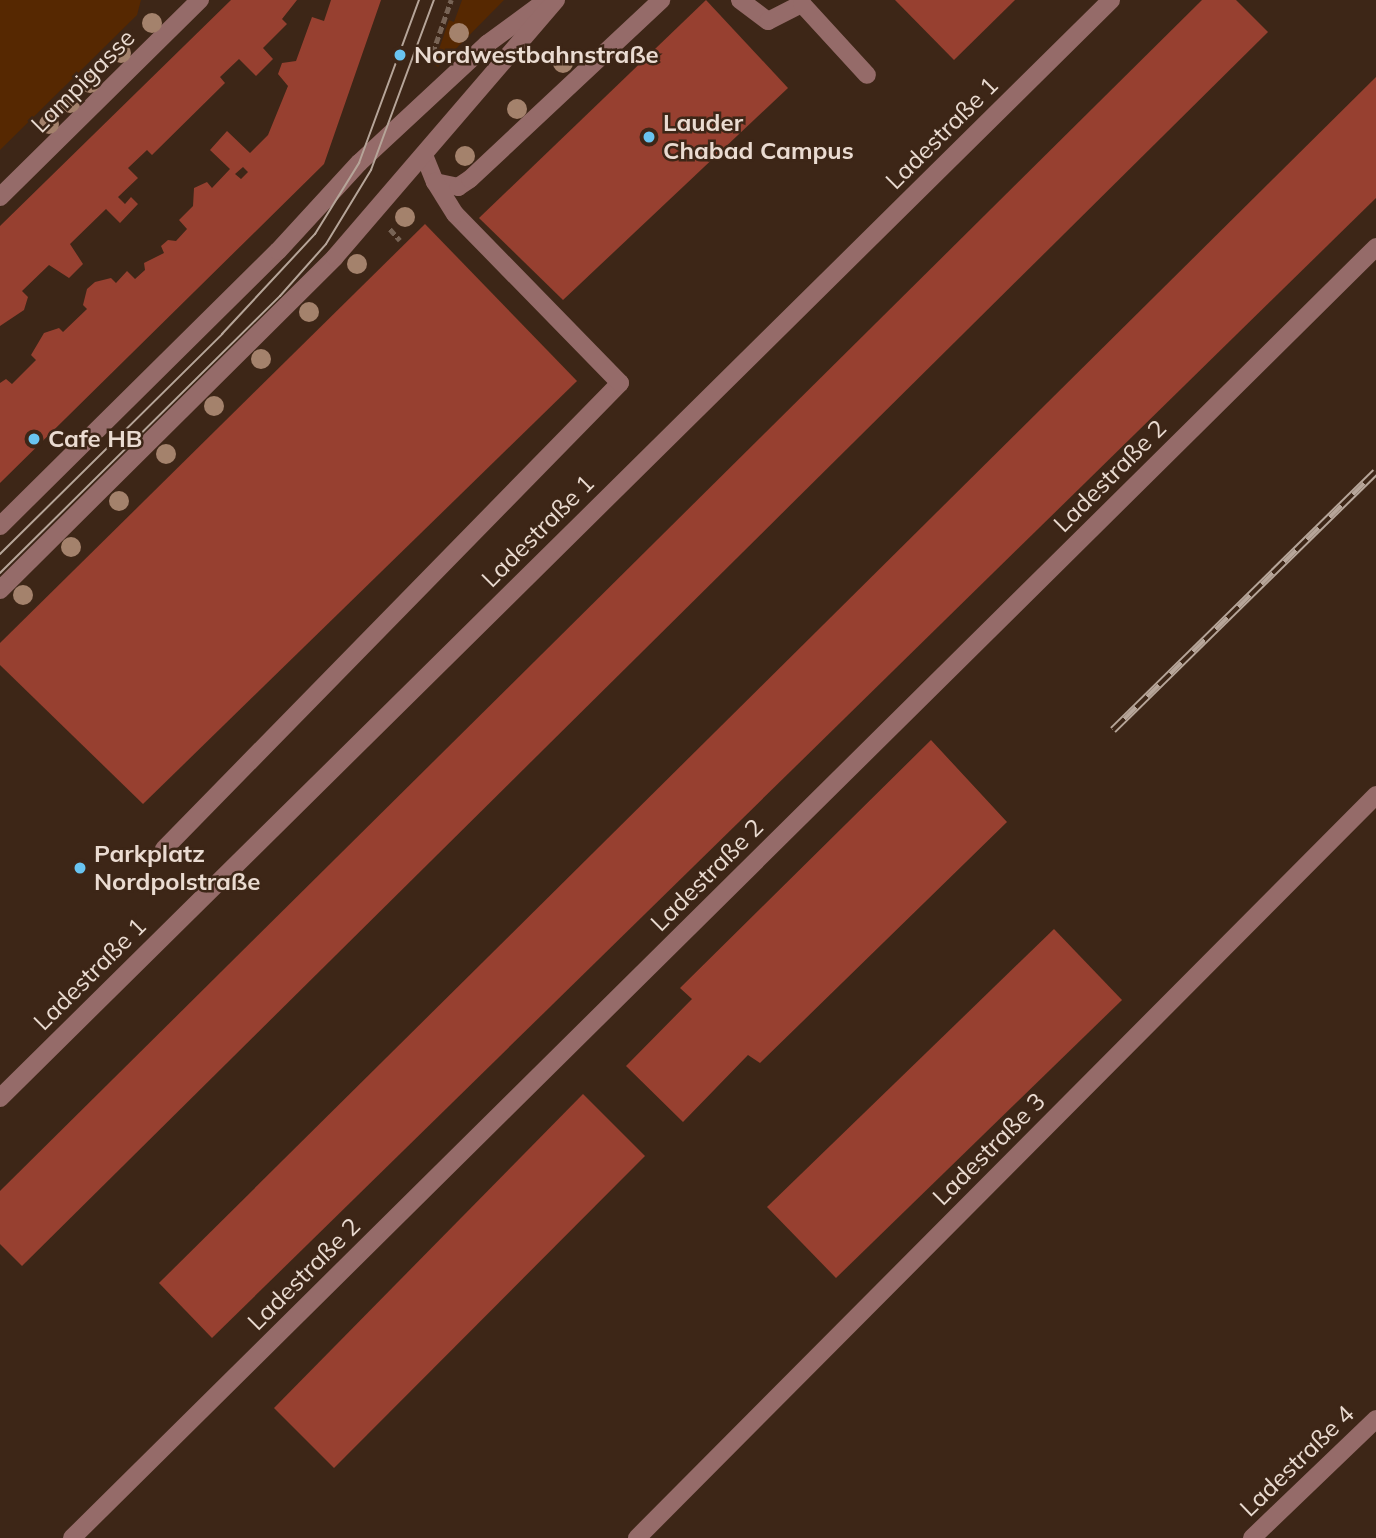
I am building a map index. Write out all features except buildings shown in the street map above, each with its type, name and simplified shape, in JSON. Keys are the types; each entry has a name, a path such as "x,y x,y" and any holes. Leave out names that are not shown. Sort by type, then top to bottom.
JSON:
{"street":[{"name":"Lampigasse","path":"0,197 200,0"},
{"path":"0,526 278,251 359,163 487,44 547,0"},
{"path":"0,590 335,257 556,0"},
{"path":"435,182 458,187 471,179 661,0"},
{"path":"740,0 768,21 802,4 867,75"},
{"name":"Ladestraße 1","path":"0,1098 1111,0"},
{"path":"164,849 620,383 455,214 435,182 424,155"},
{"name":"Ladestraße 2","path":"72,1538 1376,247"},
{"name":"Ladestraße 3","path":"637,1538 1376,795"},
{"name":"Ladestraße 4","path":"1252,1538 1376,1419"}],"shaded area":[{"path":"0,0 141,0 137,15 0,150"},
{"path":"462,0 504,0 438,67 434,64 449,20 454,22"}],"tram line":[{"path":"0,554 222,334 315,234 359,163 419,0"},
{"path":"0,573 280,296 326,244 371,170 434,0"}],"railway":[{"path":"1113,730 1376,472"}],"place":[{"name":"Nordwestbahnstraße","path":"400,55"},
{"name":"Lauder Chabad Campus","path":"649,137"},
{"name":"Cafe HB","path":"34,439"},
{"name":"Parkplatz Nordpolstraße","path":"80,868"}]}
